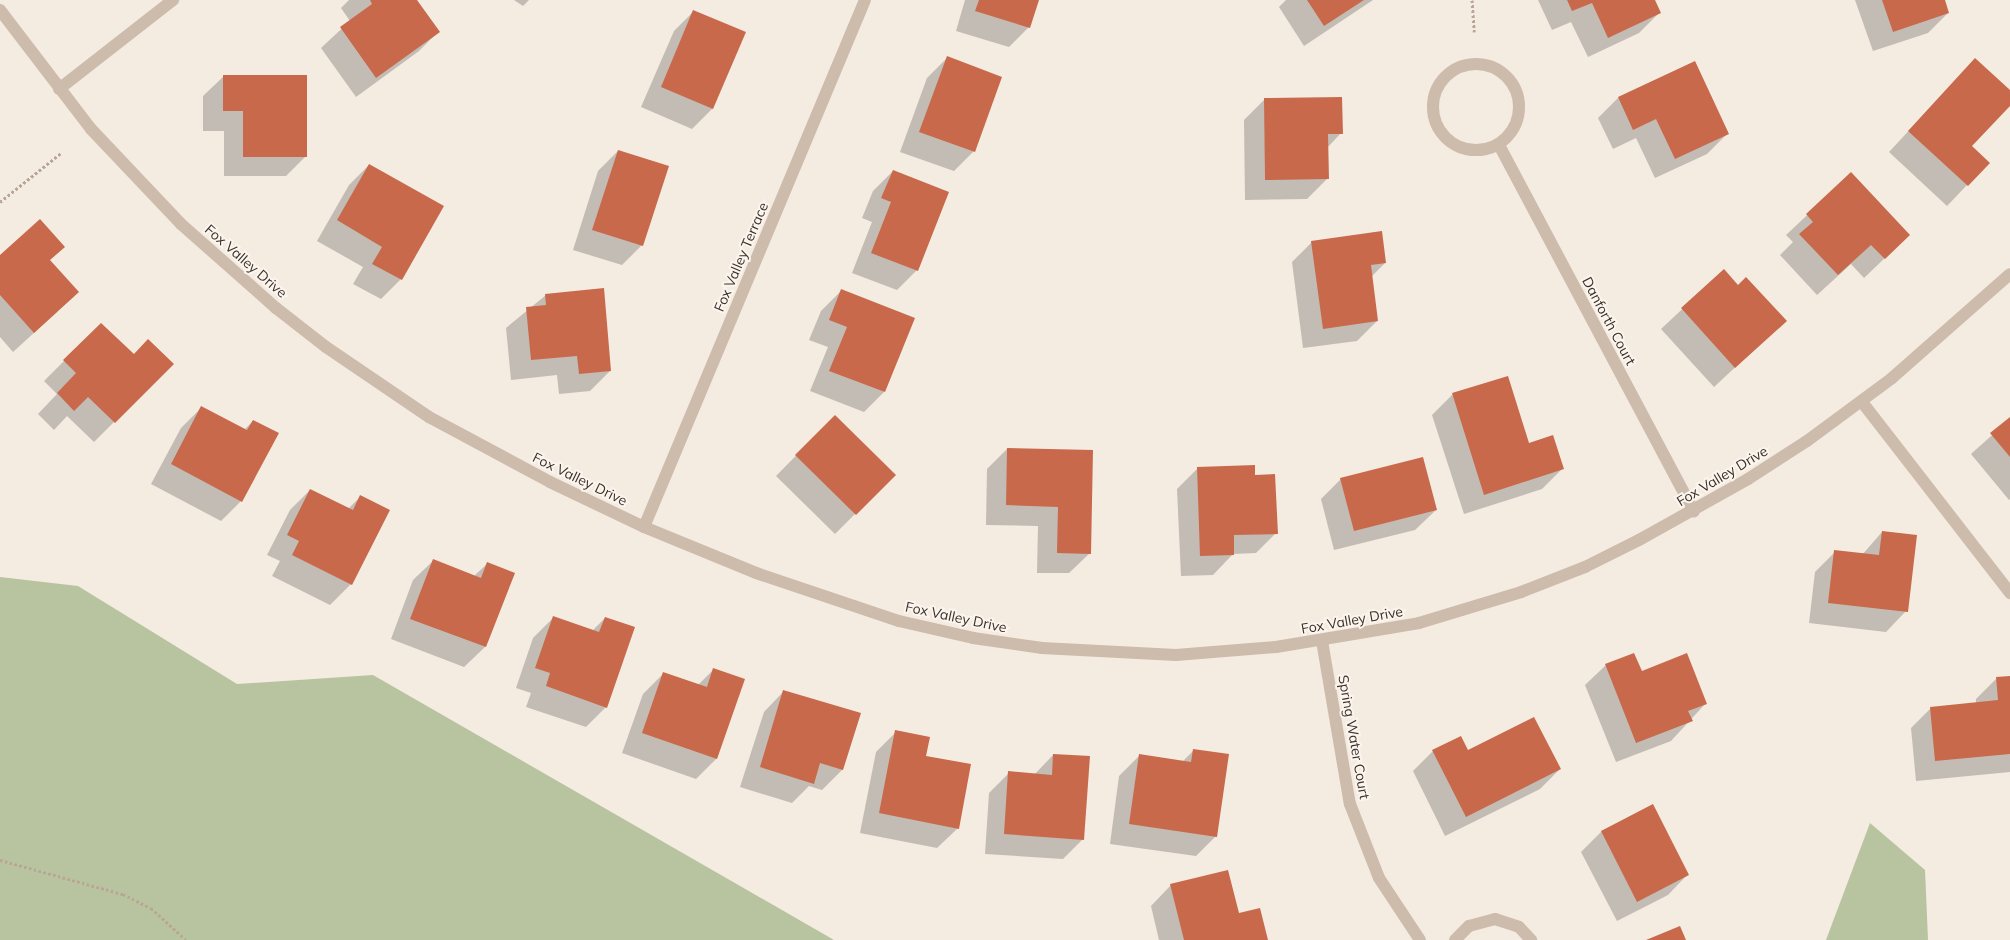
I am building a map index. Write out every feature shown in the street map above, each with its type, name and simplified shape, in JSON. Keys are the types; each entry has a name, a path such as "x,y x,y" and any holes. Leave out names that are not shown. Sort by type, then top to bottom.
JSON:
{"street":[{"path":"60,89 173,0"},
{"name":"Fox Valley Terrace","path":"644,526 865,0"},
{"name":"Fox Valley Drive","path":"0,10 60,89 128,171 181,224 276,308 326,347 446,427 550,482 644,526 836,602 973,638 1042,648 1176,655 1322,641 1419,623 1521,592 1585,567 1694,511 1748,480 1862,402 2010,274"},
{"path":"1478,64 1491,66 1513,84 1519,96 1519,117 1510,136 1499,145 1485,150 1470,150 1456,146 1440,131 1433,110 1434,96 1451,72 1478,64"},
{"name":"Danforth Court","path":"1499,145 1694,511"},
{"path":"1862,402 2010,593"},
{"name":"Spring Water Court","path":"1322,641 1350,804 1379,878 1420,940"},
{"path":"1455,940 1479,921 1495,919 1519,927 1531,940"}],"path":[{"path":"1472,0 1474,32"},
{"path":"0,202 61,154"},
{"path":"0,860 123,894 151,908 186,940"}],"green space":[{"path":"0,577 78,586 237,684 373,675 834,940 0,940"},
{"path":"1870,823 1925,870 1928,940 1826,940"}],"building":[{"path":"370,0 417,0 440,32 376,78 340,27 372,4"},
{"path":"979,0 1039,0 1030,28 975,11"},
{"path":"1307,0 1364,0 1324,26"},
{"path":"1567,0 1655,0 1661,13 1608,38 1592,3 1572,11"},
{"path":"1882,0 1945,0 1949,13 1893,32"},
{"path":"693,10 746,32 713,109 661,87"},
{"path":"947,56 1002,77 975,152 919,132"},
{"path":"1975,58 2010,90 2010,106 1972,146 1990,163 1968,186 1908,131"},
{"path":"1695,61 1729,134 1675,159 1656,119 1633,130 1618,97"},
{"path":"223,75 307,75 307,157 243,157 243,111 223,111"},
{"path":"1342,97 1343,134 1328,134 1329,179 1265,180 1264,98"},
{"path":"618,150 669,166 643,246 592,230"},
{"path":"369,164 444,206 402,280 372,264 382,247 337,220"},
{"path":"893,170 949,192 918,271 871,253 891,202 881,198"},
{"path":"1851,172 1910,235 1885,259 1871,245 1838,275 1799,234 1813,222 1806,214"},
{"path":"40,219 65,247 50,260 79,292 34,333 0,295 0,255"},
{"path":"1382,231 1386,263 1371,265 1378,321 1323,329 1311,241"},
{"path":"1724,269 1738,285 1746,277 1787,321 1735,368 1681,308"},
{"path":"604,288 611,371 579,374 577,356 531,360 526,307 546,305 545,294"},
{"path":"841,289 915,318 885,392 829,371 847,327 829,320"},
{"path":"101,323 134,354 148,339 174,364 115,423 88,397 74,411 57,393 76,373 63,360"},
{"path":"1508,376 1529,443 1553,435 1564,469 1484,495 1452,393"},
{"path":"201,406 247,430 253,420 279,433 242,502 171,464"},
{"path":"835,415 896,475 856,515 795,455"},
{"path":"2010,417 2010,457 1990,433"},
{"path":"1007,448 1093,450 1091,554 1057,553 1058,507 1006,505"},
{"path":"1423,457 1437,510 1354,531 1340,478"},
{"path":"1255,465 1255,475 1275,474 1278,534 1234,535 1234,555 1200,556 1197,467"},
{"path":"310,489 353,510 360,495 390,510 352,585 292,555 299,541 287,535"},
{"path":"1882,531 1917,535 1908,612 1828,603 1834,550 1879,555"},
{"path":"433,559 481,578 487,562 515,573 486,647 410,619"},
{"path":"553,616 599,632 605,617 635,627 607,708 546,686 550,673 535,668"},
{"path":"1634,653 1642,671 1687,653 1707,704 1688,711 1693,721 1636,743 1605,664"},
{"path":"713,668 745,679 717,759 642,733 663,672 707,687"},
{"path":"2010,676 2010,754 1935,761 1930,707 1998,700 1996,677"},
{"path":"783,690 861,713 843,770 820,763 814,784 760,767"},
{"path":"1534,717 1561,769 1466,817 1432,750 1461,736 1468,750"},
{"path":"895,730 930,737 926,756 971,764 959,829 879,813"},
{"path":"1193,749 1229,754 1217,837 1129,824 1139,754 1191,762"},
{"path":"1053,754 1090,756 1084,840 1004,834 1008,771 1052,775"},
{"path":"1653,804 1689,875 1637,902 1601,831"},
{"path":"1228,870 1239,913 1260,908 1268,940 1184,940 1170,884"},
{"path":"1680,926 1686,940 1646,940"}]}
